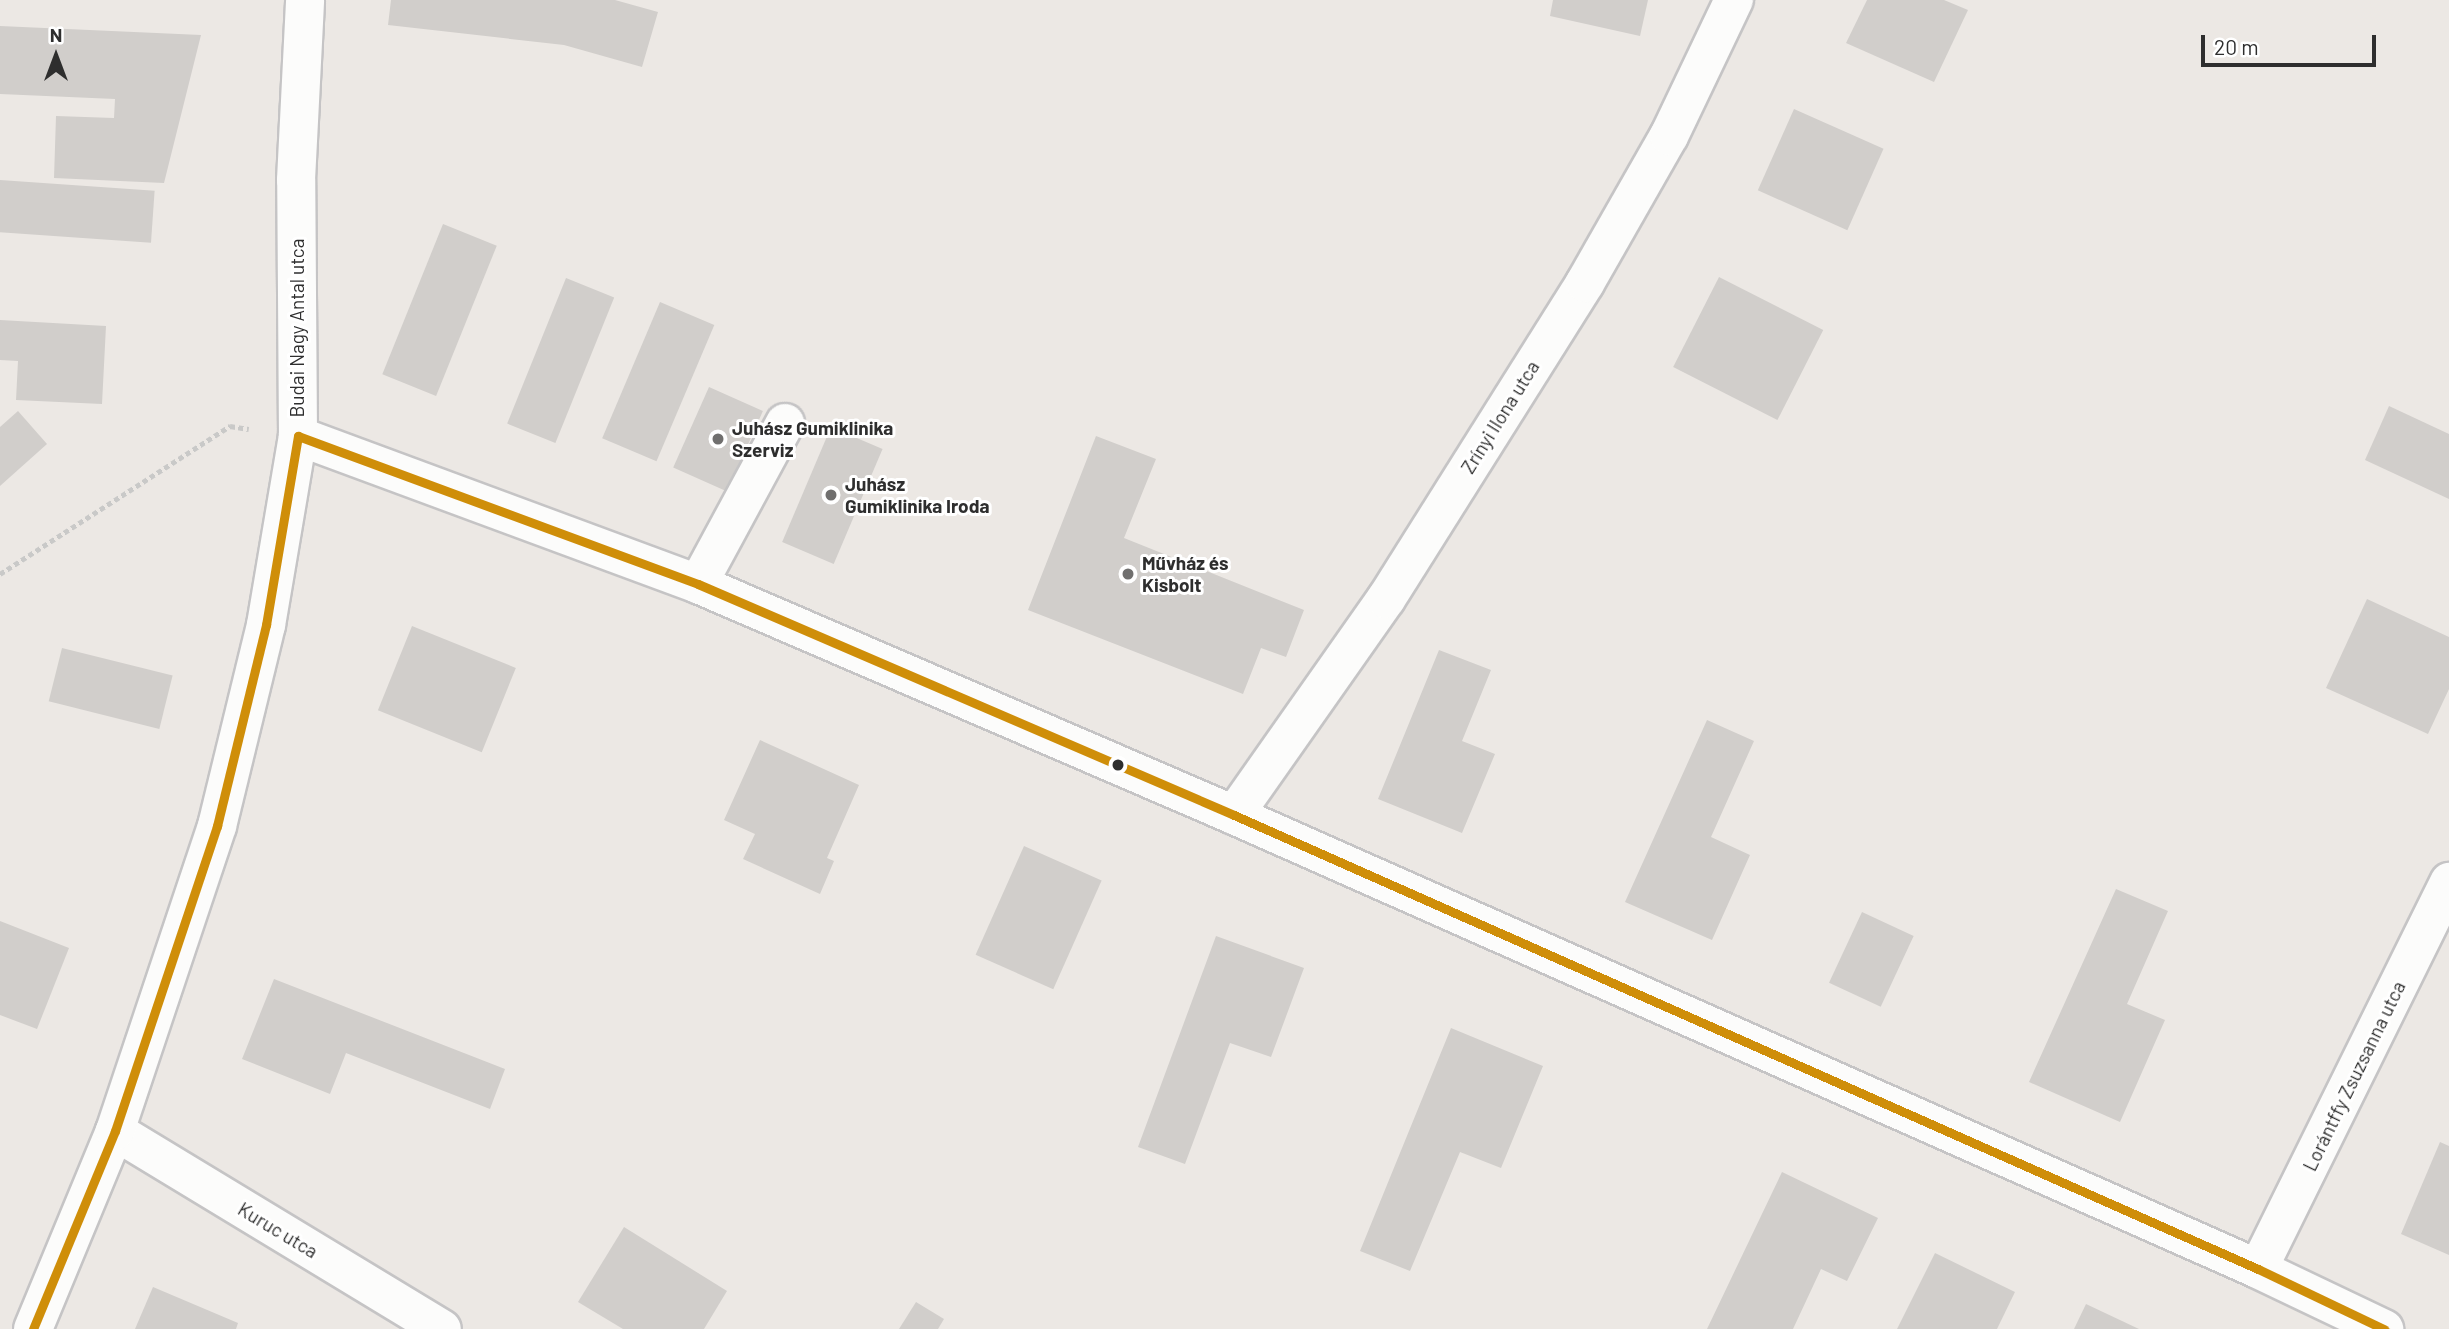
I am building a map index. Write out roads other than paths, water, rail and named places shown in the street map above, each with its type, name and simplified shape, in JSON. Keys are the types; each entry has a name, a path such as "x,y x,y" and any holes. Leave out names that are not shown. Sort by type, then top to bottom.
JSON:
{"street":[{"name":"Budai Nagy Antal utca","path":"33,1329 115,1131 218,826 266,625 298,436 296,180 305,0"},
{"name":"Zrínyi Ilona utca","path":"1234,815 1385,599 1585,283 1669,136 1734,0"},
{"path":"698,584 785,423"},
{"path":"298,436 698,584 1234,815 2258,1269 2384,1329"},
{"name":"Lorántffy Zsuzsanna utca","path":"2258,1269 2449,882"},
{"name":"Kuruc utca","path":"115,1131 442,1329"}],"place":[{"name":"Juhász Gumiklinika Szerviz","path":"718,439"},
{"name":"Juhász Gumiklinika Iroda","path":"831,495"},
{"name":"Művház és Kisbolt","path":"1128,574"}]}
